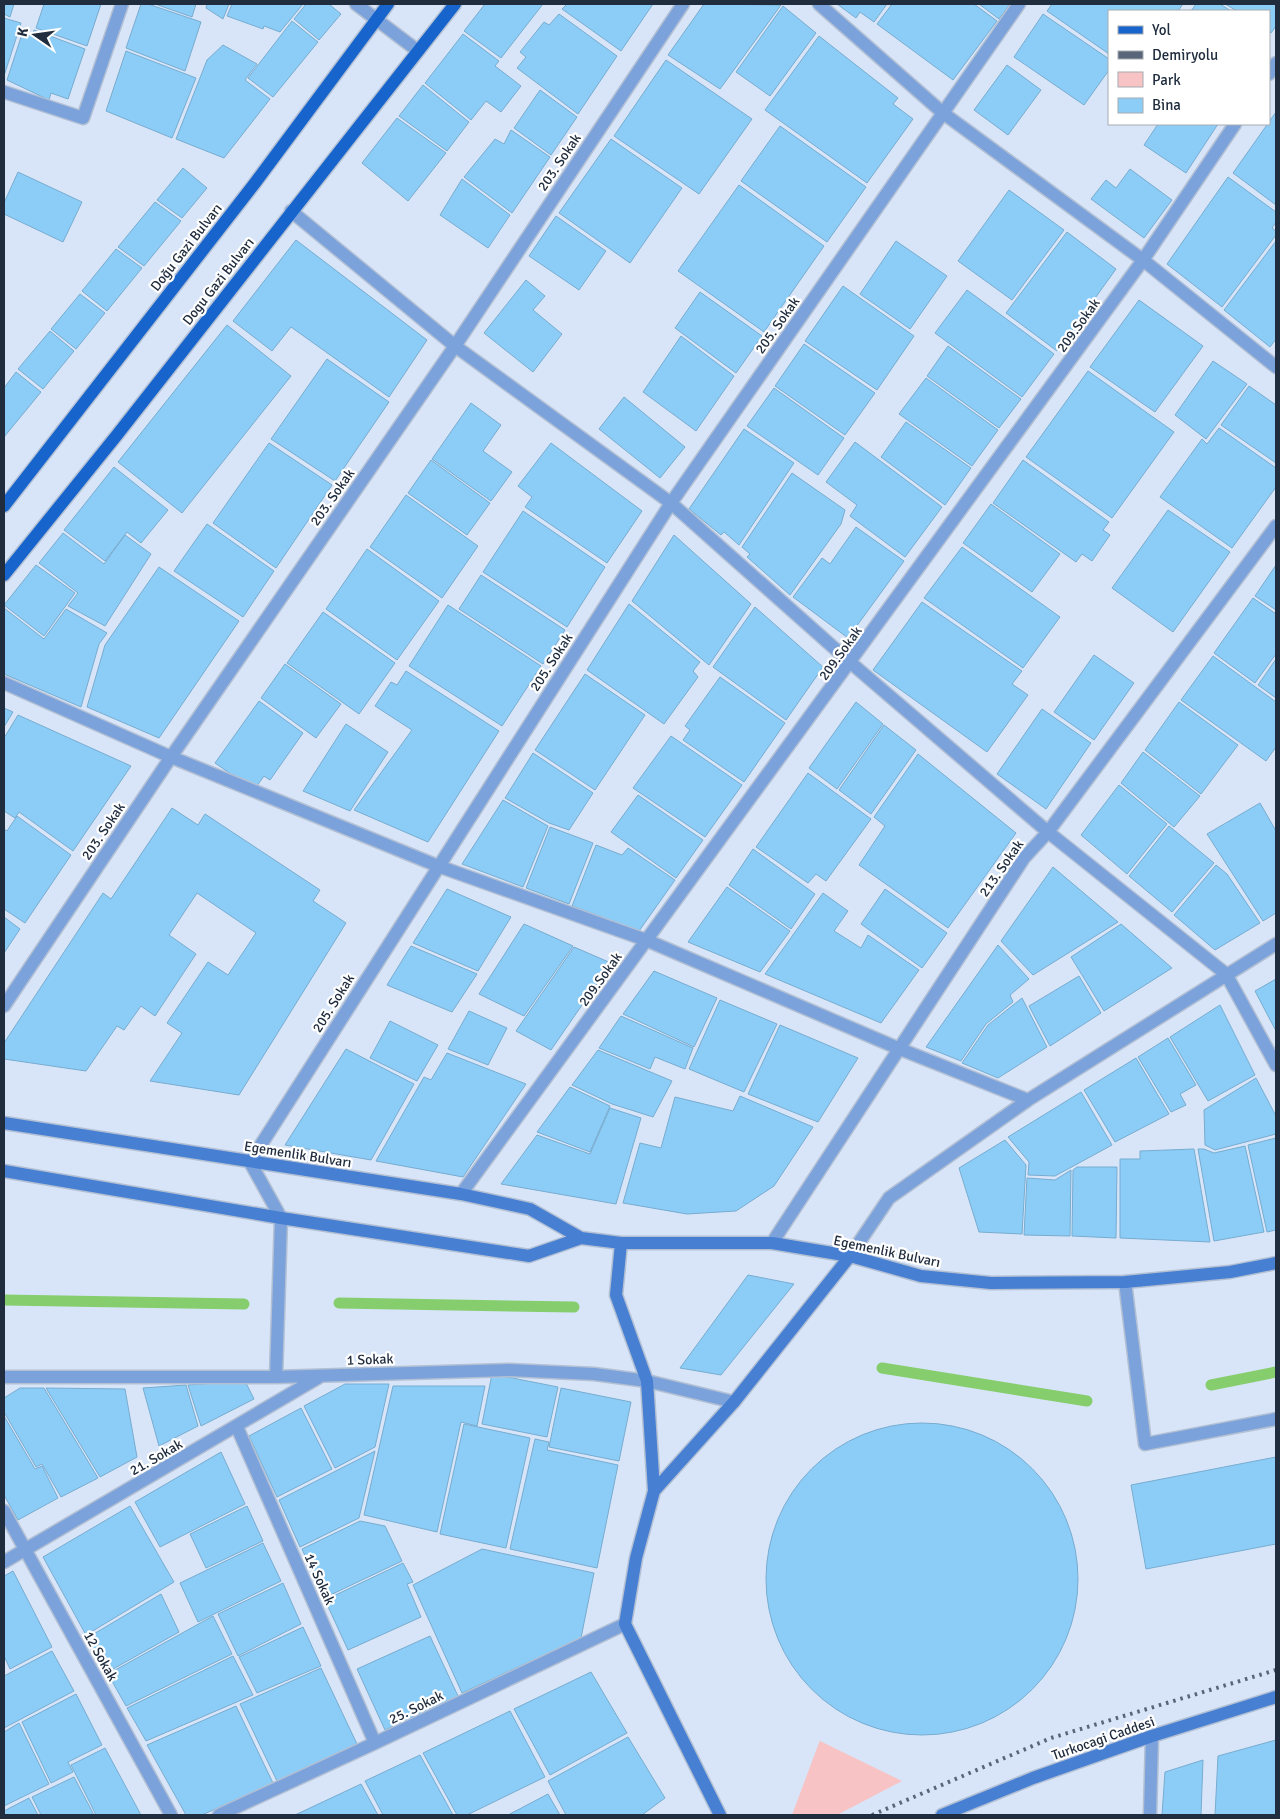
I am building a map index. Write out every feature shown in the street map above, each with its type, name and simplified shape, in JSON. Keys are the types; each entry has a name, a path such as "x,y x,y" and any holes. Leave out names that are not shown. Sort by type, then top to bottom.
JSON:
{"main road":[{"name":"Doğu Gazi Bulvarı","path":"4,506 255,183 388,4"},
{"name":"Dogu Gazi Bulvarı","path":"4,575 117,435 455,4"},
{"name":"Egemenlik Bulvarı","path":"4,1123 461,1194 530,1209 581,1238 621,1243 772,1244 850,1256 921,1276 991,1283 1125,1282 1230,1272 1276,1263"},
{"name":"Egemenlik Bulvarı","path":"4,1171 281,1218 529,1256 581,1238"},
{"path":"621,1243 616,1295 648,1381 654,1492 636,1558 625,1624 718,1814"},
{"path":"654,1492 734,1402 850,1256"},
{"name":"Turkocagi Caddesi","path":"942,1815 1033,1778 1152,1736 1276,1697"}],"street":[{"path":"4,92 83,118 122,4"},
{"path":"356,4 418,51"},
{"name":"203. Sokak","path":"4,1006 171,757 455,346 683,4"},
{"path":"819,4 943,113 1143,260 1276,367"},
{"name":"205. Sokak","path":"250,1162 671,502 1019,4"},
{"name":"209.Sokak","path":"461,1194 851,663 1143,260 1234,125"},
{"path":"291,211 455,346 671,502 851,663 1048,832 1226,974 1276,1065"},
{"name":"213. Sokak","path":"772,1244 1024,858 1048,832 1276,526"},
{"path":"4,684 171,757 438,866 646,940 900,1049 1028,1100"},
{"path":"850,1256 888,1198 1028,1100 1276,944"},
{"path":"250,1162 281,1218 276,1377"},
{"path":"1125,1282 1145,1444 1276,1419"},
{"name":"1 Sokak","path":"4,1377 276,1377 508,1370 594,1374 648,1381 734,1402"},
{"name":"21. Sokak","path":"4,1562 238,1427 321,1376"},
{"name":"14 Sokak","path":"238,1427 375,1743"},
{"name":"12 Sokak","path":"4,1511 171,1815"},
{"name":"25. Sokak","path":"219,1815 625,1624"},
{"path":"1150,1815 1152,1736"}],"green space":[{"path":"820,1740 902,1781 837,1815 792,1815"}],"building":[{"path":"4,4 14,4 10,17 4,14"},
{"path":"44,4 101,4 87,46 36,28"},
{"path":"141,4 148,4 201,22 185,71 126,48"},
{"path":"155,4 196,4 192,17"},
{"path":"207,4 229,4 223,19 206,8"},
{"path":"232,4 303,4 280,32 264,26 263,29 227,16"},
{"path":"306,4 329,4 341,14 319,40 294,19"},
{"path":"485,4 543,4 501,58 464,31"},
{"path":"567,4 653,4 621,51 562,9"},
{"path":"704,4 781,5 720,89 668,55"},
{"path":"837,4 887,4 874,22 860,12 856,18"},
{"path":"892,4 974,4 997,21 953,80 877,24"},
{"path":"979,4 1010,4 999,19"},
{"path":"1052,4 1183,4 1179,10 1108,10 1108,53 1047,11"},
{"path":"1196,4 1220,4 1229,10 1192,10"},
{"path":"1225,4 1276,4 1276,26 1270,32 1270,10 1235,10"},
{"path":"783,6 816,33 770,96 736,72"},
{"path":"559,14 617,56 578,114 517,68 526,57 520,52 544,22 549,25"},
{"path":"1043,14 1108,58 1108,71 1084,105 1014,57"},
{"path":"4,18 21,23 4,76"},
{"path":"292,21 318,42 273,97 248,78"},
{"path":"34,30 85,49 68,99 51,93 49,100 7,80 23,31 33,34"},
{"path":"463,34 499,61 495,66 521,86 501,112 486,101 471,120 425,83"},
{"path":"819,36 898,98 893,104 913,119 867,183 765,110"},
{"path":"223,45 257,64 245,80 270,99 224,158 176,139 207,60"},
{"path":"126,51 196,78 172,138 106,111"},
{"path":"666,60 752,119 699,194 614,136"},
{"path":"1007,65 1041,90 1008,135 974,110"},
{"path":"423,85 469,122 447,151 399,116"},
{"path":"540,90 577,117 551,155 514,128"},
{"path":"1276,112 1276,205 1233,173 1267,125 1270,125 1270,121"},
{"path":"397,118 446,153 408,201 362,163"},
{"path":"1157,125 1217,125 1186,173 1144,145"},
{"path":"780,126 866,187 827,242 741,181"},
{"path":"511,130 550,157 512,213 464,177 495,139 504,144"},
{"path":"611,139 682,188 630,263 559,213"},
{"path":"183,168 207,188 182,218 157,200"},
{"path":"1130,169 1172,200 1144,238 1091,199 1106,180 1116,188"},
{"path":"18,172 82,202 63,242 4,214 4,203"},
{"path":"1228,177 1276,212 1276,222 1272,228 1276,231 1276,235 1222,307 1167,264"},
{"path":"462,179 510,215 488,248 440,215"},
{"path":"739,185 824,246 764,332 678,271"},
{"path":"1009,190 1064,230 1012,300 958,261"},
{"path":"155,202 181,221 144,266 118,247"},
{"path":"556,216 606,251 579,290 529,256"},
{"path":"1067,232 1116,269 1057,351 1006,313"},
{"path":"296,240 427,340 389,397 291,327 272,351 233,321"},
{"path":"896,241 947,276 910,329 860,294"},
{"path":"1276,241 1276,339 1270,347 1224,310"},
{"path":"116,249 142,268 107,311 82,291"},
{"path":"526,280 545,296 533,310 562,334 533,372 484,333"},
{"path":"843,286 914,336 877,390 805,341"},
{"path":"967,290 1054,354 1022,397 935,333"},
{"path":"700,292 762,336 736,373 675,328"},
{"path":"80,294 105,313 76,349 51,329"},
{"path":"1139,300 1203,346 1155,412 1090,367"},
{"path":"227,325 291,376 182,513 118,462"},
{"path":"50,331 74,351 43,389 18,369"},
{"path":"681,336 734,376 696,431 643,392"},
{"path":"804,344 875,393 845,435 775,386"},
{"path":"948,346 1021,399 999,428 927,376"},
{"path":"327,359 389,402 335,481 271,439"},
{"path":"1213,361 1247,384 1206,439 1175,415"},
{"path":"1088,371 1174,432 1112,518 1026,457"},
{"path":"16,372 41,392 4,437 4,388"},
{"path":"926,378 998,430 972,466 899,414"},
{"path":"1249,386 1276,405 1276,463 1221,425"},
{"path":"774,388 844,438 818,475 747,426"},
{"path":"624,397 685,447 660,478 599,429"},
{"path":"471,403 501,425 483,451 512,472 491,501 432,459"},
{"path":"906,422 971,468 945,505 881,457"},
{"path":"1219,428 1276,468 1276,487 1232,548 1160,497 1202,439 1207,444"},
{"path":"744,429 794,463 739,545 724,532 721,535 689,509"},
{"path":"855,442 942,507 905,557 850,516 857,505 826,482"},
{"path":"269,443 332,485 276,568 213,523"},
{"path":"551,443 642,511 607,563 525,507 532,497 518,486"},
{"path":"431,460 490,503 467,535 408,493"},
{"path":"1023,460 1109,522 1103,530 1110,535 1092,561 1082,554 1076,562 993,503"},
{"path":"114,467 168,510 141,543 127,532 105,561 64,530"},
{"path":"792,473 845,510 841,524 790,595 747,557 750,554 742,547"},
{"path":"406,495 478,546 442,598 370,547"},
{"path":"991,504 1060,554 1032,592 963,543"},
{"path":"1168,510 1230,552 1173,632 1112,588"},
{"path":"523,511 605,567 567,627 483,572"},
{"path":"207,524 274,571 243,617 174,571"},
{"path":"856,527 904,561 848,638 793,597 822,558 830,564"},
{"path":"63,533 104,564 125,535 151,554 105,626 68,606 78,593 39,563"},
{"path":"674,535 751,604 709,665 632,601"},
{"path":"962,547 1060,617 1023,668 924,598"},
{"path":"367,549 439,601 397,660 326,609"},
{"path":"36,565 75,593 44,636 4,605"},
{"path":"1276,565 1276,610 1255,596"},
{"path":"159,567 239,621 159,738 87,707 105,645"},
{"path":"481,575 565,630 543,664 459,609"},
{"path":"1253,598 1276,614 1276,654 1255,683 1214,653"},
{"path":"922,602 1022,671 1012,684 1028,695 987,752 873,670"},
{"path":"629,604 700,662 693,671 698,677 664,724 587,670"},
{"path":"448,605 541,666 502,726 409,666"},
{"path":"755,607 823,667 786,720 713,667"},
{"path":"4,608 44,639 66,609 107,633 99,644 81,707 4,674"},
{"path":"323,612 395,663 359,714 287,663"},
{"path":"1094,655 1134,683 1094,740 1054,712"},
{"path":"1213,656 1276,702 1276,747 1266,761 1181,700"},
{"path":"1276,659 1276,698 1258,685"},
{"path":"285,664 341,704 316,738 261,698"},
{"path":"406,671 499,731 428,842 354,810 412,730 375,706 391,682 397,685"},
{"path":"585,674 645,715 595,790 535,750"},
{"path":"720,677 785,723 744,782 683,740 690,730 685,726"},
{"path":"259,701 303,733 270,780 264,776 254,790 215,763"},
{"path":"856,702 883,724 837,789 809,768"},
{"path":"1179,702 1238,745 1201,794 1145,750"},
{"path":"4,708 13,712 4,727"},
{"path":"1042,709 1091,743 1046,809 997,774"},
{"path":"18,715 131,766 73,851 19,812 15,818 4,811 4,738"},
{"path":"346,724 388,752 350,811 303,791"},
{"path":"884,725 916,750 871,814 839,790"},
{"path":"671,736 742,785 705,837 633,788"},
{"path":"1143,752 1200,796 1174,827 1121,783"},
{"path":"533,753 593,793 569,830 549,823 505,798"},
{"path":"918,754 1016,833 948,928 859,865 885,826 874,817"},
{"path":"808,773 871,819 826,881 816,874 808,883 756,847"},
{"path":"1119,785 1167,824 1127,874 1081,835"},
{"path":"638,795 703,840 676,878 611,832"},
{"path":"503,800 548,826 523,887 462,864"},
{"path":"1260,803 1276,831 1276,913 1263,921 1207,834"},
{"path":"172,808 198,825 205,814 320,890 313,901 346,923 239,1095 150,1081 182,1033 167,1023 208,962 228,975 256,933 197,893 169,935 196,954 155,1016 141,1006 124,1030 117,1026 86,1071 4,1059 4,1043 103,893 111,899"},
{"path":"17,816 71,855 25,923 4,909 4,829 7,831"},
{"path":"1169,826 1214,863 1172,912 1129,876"},
{"path":"550,827 593,843 569,904 526,888"},
{"path":"596,845 622,855 628,848 675,880 639,931 572,906"},
{"path":"753,849 815,894 791,929 729,885"},
{"path":"1216,865 1227,874 1260,923 1215,950 1174,915"},
{"path":"1053,867 1118,922 1033,975 1001,941"},
{"path":"727,887 790,931 760,972 688,942"},
{"path":"447,889 511,917 478,971 413,943"},
{"path":"885,889 947,933 922,968 861,924"},
{"path":"823,893 848,911 834,931 861,948 868,935 919,970 881,1023 765,974"},
{"path":"4,917 20,929 4,953"},
{"path":"524,924 573,946 524,1016 479,994"},
{"path":"1121,924 1172,968 1104,1011 1071,957"},
{"path":"998,945 1029,979 1010,995 1013,1002 986,1024 961,1061 926,1047"},
{"path":"411,946 477,974 452,1012 387,985"},
{"path":"574,947 611,963 551,1050 516,1031"},
{"path":"654,971 717,998 694,1047 623,1014"},
{"path":"1079,976 1101,1013 1050,1046 1029,1006"},
{"path":"1276,979 1276,1031 1255,991"},
{"path":"1022,998 1047,1047 998,1078 962,1063 988,1025"},
{"path":"720,1000 777,1024 744,1092 689,1069"},
{"path":"1220,1005 1255,1075 1208,1101 1170,1037"},
{"path":"469,1011 507,1028 488,1065 448,1049"},
{"path":"621,1016 693,1048 685,1069 655,1057 650,1069 599,1048"},
{"path":"390,1021 438,1045 417,1081 370,1058"},
{"path":"780,1025 858,1058 818,1122 748,1094"},
{"path":"1168,1038 1196,1085 1180,1094 1186,1105 1171,1112 1138,1057"},
{"path":"346,1049 414,1084 371,1160 285,1145"},
{"path":"598,1050 672,1081 653,1117 612,1104 572,1085"},
{"path":"447,1053 526,1084 463,1177 376,1161 424,1077 431,1080"},
{"path":"1136,1058 1169,1114 1115,1142 1084,1090"},
{"path":"1256,1078 1276,1116 1276,1134 1215,1150 1205,1145 1204,1110"},
{"path":"570,1087 610,1106 590,1152 537,1132"},
{"path":"1081,1092 1112,1145 1055,1176 1028,1175 1029,1162 1008,1137"},
{"path":"740,1096 813,1127 774,1186 736,1211 687,1214 623,1203 640,1143 661,1148 675,1097 733,1111"},
{"path":"610,1108 641,1118 616,1204 501,1184 537,1135 590,1154"},
{"path":"1276,1138 1276,1230 1267,1232 1248,1145"},
{"path":"1005,1140 1026,1165 1022,1234 979,1232 959,1168"},
{"path":"1245,1146 1264,1232 1214,1241 1198,1149 1214,1153"},
{"path":"1194,1149 1210,1242 1120,1238 1120,1159 1140,1159 1140,1151"},
{"path":"1077,1167 1117,1167 1116,1238 1072,1236 1073,1170"},
{"path":"1071,1170 1070,1236 1024,1235 1027,1178 1055,1180"},
{"path":"748,1275 794,1284 721,1375 680,1368"},
{"path":"492,1374 558,1387 547,1437 482,1424"},
{"path":"245,1381 254,1399 201,1426 188,1385"},
{"path":"345,1384 389,1384 375,1447 335,1468 304,1406"},
{"path":"186,1385 198,1426 159,1446 143,1388"},
{"path":"393,1386 485,1386 477,1426 461,1422 437,1532 364,1515"},
{"path":"20,1388 44,1388 98,1478 61,1497 42,1464 36,1467 4,1412 4,1398"},
{"path":"46,1388 125,1389 137,1457 100,1477"},
{"path":"561,1388 631,1402 619,1461 549,1447"},
{"path":"301,1408 332,1469 277,1497 249,1436"},
{"path":"4,1416 35,1469 42,1466 58,1498 18,1520 4,1495"},
{"path":"922,1423 952,1426 982,1435 1008,1450 1032,1469 1051,1493 1066,1519 1075,1549 1078,1579 1075,1609 1066,1639 1051,1665 1032,1689 1008,1708 982,1723 952,1732 922,1735 892,1732 862,1723 836,1708 812,1689 793,1665 778,1639 769,1609 766,1579 769,1549 778,1519 793,1493 812,1469 836,1450 862,1435 892,1426"},
{"path":"464,1424 530,1438 506,1548 440,1534"},
{"path":"535,1439 549,1442 547,1450 618,1465 597,1568 510,1549"},
{"path":"375,1451 359,1518 300,1547 279,1500"},
{"path":"221,1452 245,1504 160,1547 135,1502"},
{"path":"1276,1457 1276,1544 1146,1569 1131,1485"},
{"path":"130,1506 174,1582 86,1635 43,1557"},
{"path":"247,1506 263,1541 206,1568 190,1534"},
{"path":"360,1521 385,1526 402,1561 324,1598 302,1549"},
{"path":"263,1543 281,1581 198,1622 180,1583"},
{"path":"482,1549 594,1573 581,1638 462,1693 413,1585"},
{"path":"403,1563 413,1582 407,1584 421,1617 348,1650 325,1600"},
{"path":"13,1571 52,1647 10,1669 4,1656 4,1576"},
{"path":"283,1583 301,1624 238,1656 218,1614"},
{"path":"161,1594 179,1632 106,1673 87,1638"},
{"path":"213,1616 232,1654 126,1706 108,1674"},
{"path":"303,1627 321,1666 257,1693 239,1657"},
{"path":"430,1636 458,1696 385,1730 357,1669"},
{"path":"52,1651 74,1691 4,1728 4,1676"},
{"path":"233,1656 253,1695 146,1741 127,1708"},
{"path":"321,1668 357,1744 277,1781 240,1704"},
{"path":"591,1672 627,1733 550,1775 514,1709"},
{"path":"76,1694 102,1745 68,1762 73,1772 51,1783 22,1722"},
{"path":"236,1706 273,1783 202,1815 186,1815 147,1745"},
{"path":"510,1711 545,1777 467,1815 457,1815 423,1753"},
{"path":"19,1723 49,1784 4,1806 4,1732"},
{"path":"628,1737 665,1798 642,1815 566,1815 548,1781"},
{"path":"1276,1740 1276,1815 1215,1815 1218,1756"},
{"path":"105,1748 141,1815 96,1815 71,1765"},
{"path":"420,1755 453,1815 383,1815 365,1781"},
{"path":"1203,1760 1201,1815 1162,1815 1165,1772"},
{"path":"74,1777 94,1815 41,1815 32,1797"},
{"path":"361,1784 378,1815 295,1815"},
{"path":"548,1794 560,1815 508,1815"},
{"path":"29,1798 38,1815 4,1815 4,1811"}],"waterway":[{"path":"4,1300 244,1304"},
{"path":"339,1303 574,1307"},
{"path":"882,1368 1087,1401"},
{"path":"1211,1385 1276,1372"}],"railway":[{"path":"872,1815 1051,1738 1276,1670"}]}
